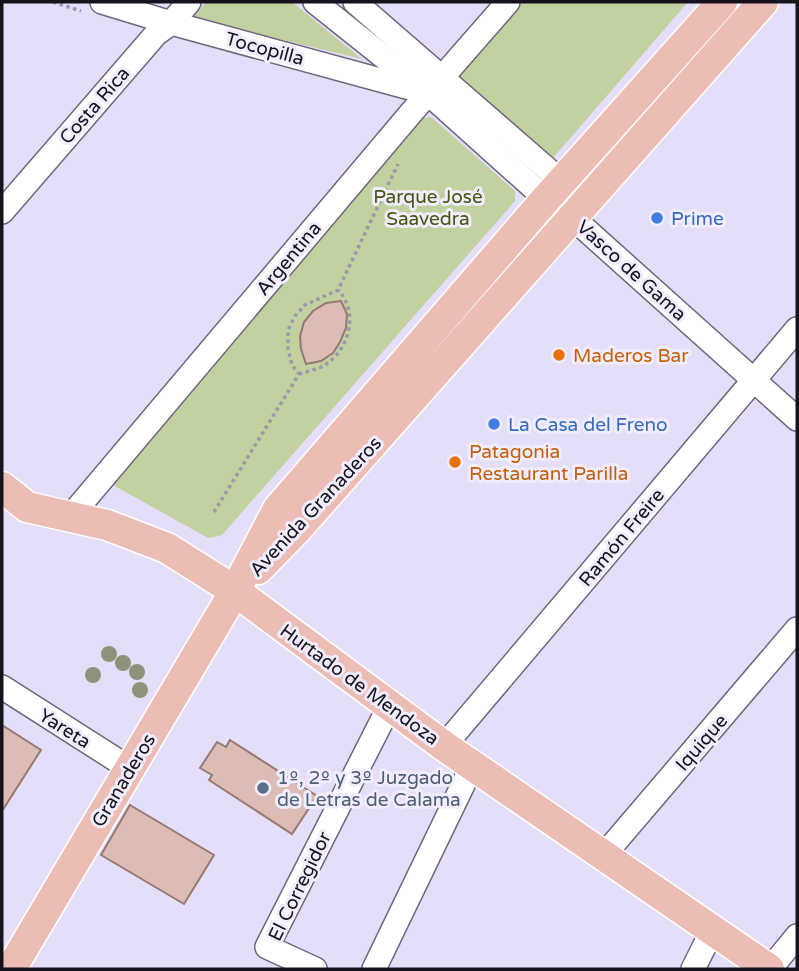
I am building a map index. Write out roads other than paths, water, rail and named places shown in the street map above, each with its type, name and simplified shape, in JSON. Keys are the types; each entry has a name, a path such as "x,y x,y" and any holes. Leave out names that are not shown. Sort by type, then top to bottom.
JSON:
{"main road":[{"name":"Avenida Granaderos","path":"235,592 278,509 722,2"},
{"name":"Avenida Granaderos","path":"235,592 306,519 763,2"},
{"name":"Hurtado de Mendoza","path":"2,487 27,508 107,525 167,548 235,592 444,746 770,969"},
{"name":"Granaderos","path":"11,969 235,592"}],"street":[{"name":"Tocopilla","path":"102,2 171,23 435,84"},
{"name":"Costa Rica","path":"2,212 156,34 171,23 188,2"},
{"path":"315,2 435,84"},
{"path":"355,2 435,84 554,191"},
{"name":"Argentina","path":"70,517 435,84 508,2"},
{"name":"Vasco de Gama","path":"554,191 573,219 797,419"},
{"name":"Ramón Freire","path":"444,746 797,329"},
{"name":"Iquique","path":"604,855 797,629"},
{"name":"Yareta","path":"2,687 129,768"},
{"name":"El Corregidor","path":"315,969 267,947 390,705"},
{"path":"374,969 472,764"},
{"path":"694,969 712,931"},
{"path":"770,969 797,936"}],"place":[{"name":"Prime","path":"657,218"},
{"name":"Maderos Bar","path":"559,355"},
{"name":"La Casa del Freno","path":"494,424"},
{"name":"Patagonia Restaurant Parilla","path":"455,462"},
{"name":"1º, 2º y 3º Juzgado de Letras de Calama","path":"263,788"}],"park label":[{"name":"Parque José Saavedra","path":"428,207"}]}
